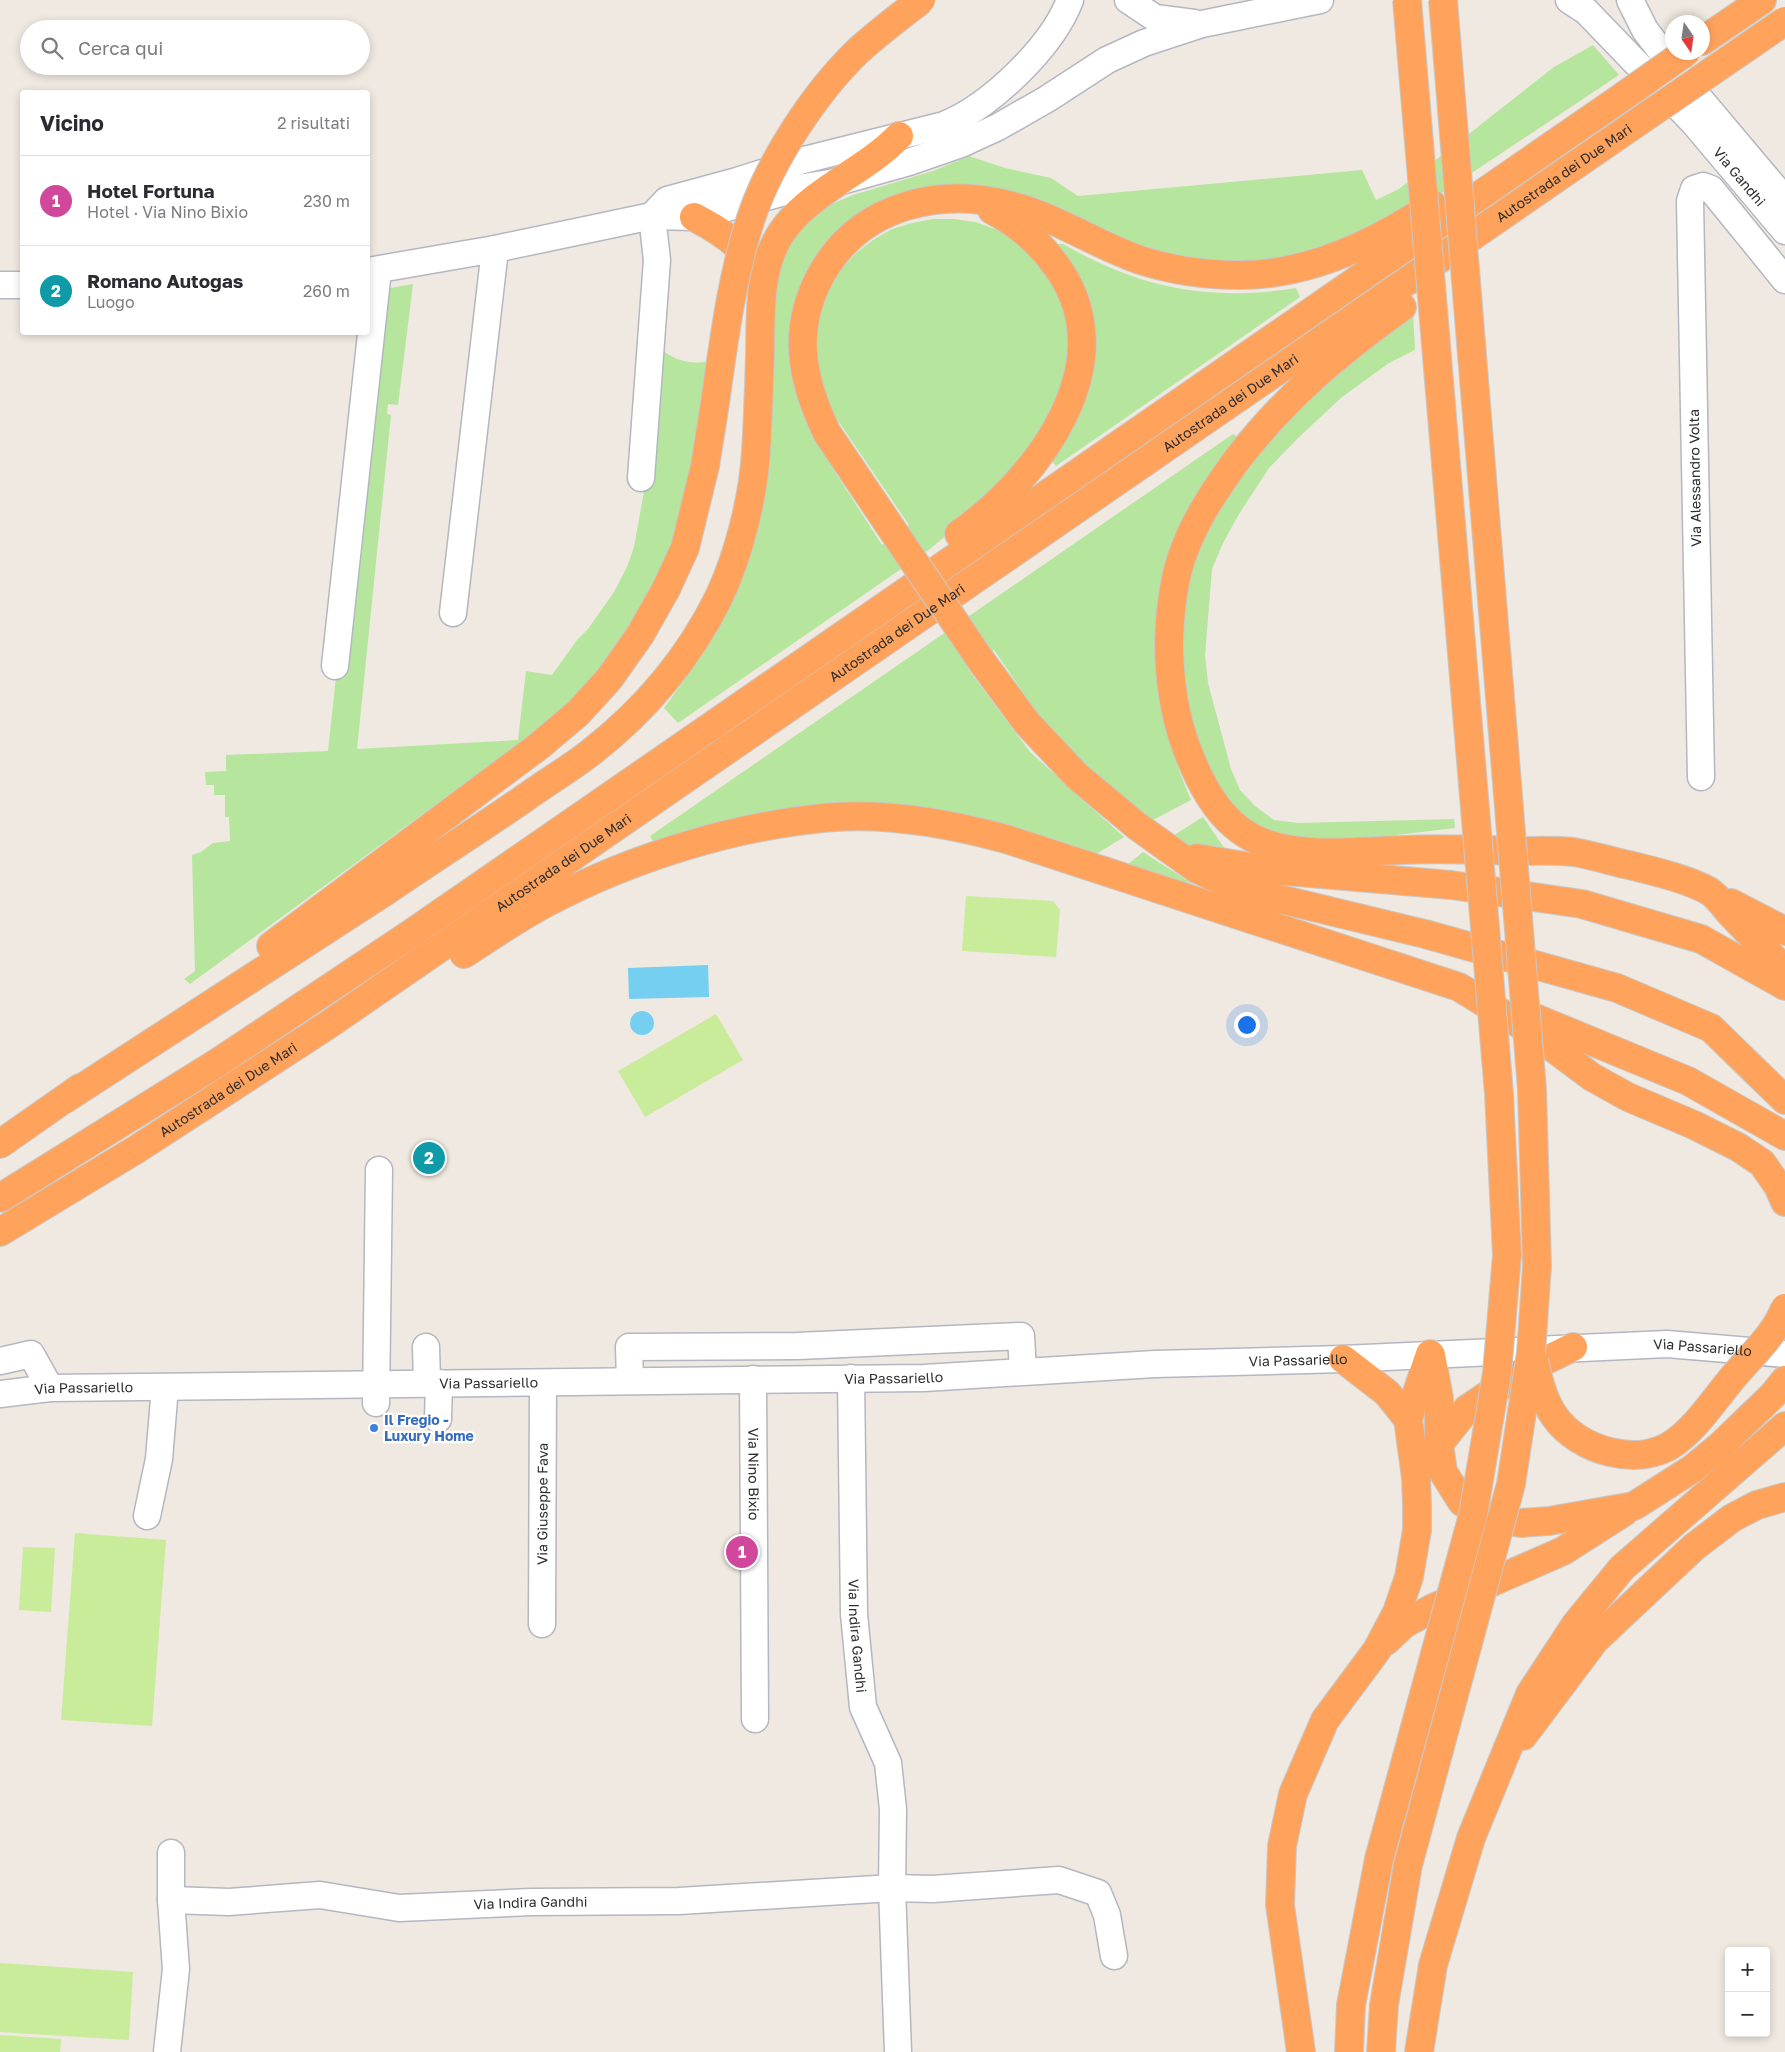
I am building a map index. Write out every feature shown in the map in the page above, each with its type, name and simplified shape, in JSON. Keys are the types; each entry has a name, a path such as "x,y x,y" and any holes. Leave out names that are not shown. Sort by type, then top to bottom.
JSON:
{"highway":[{"path":"0,1144 65,1099 482,791 540,746 578,713 609,679 640,635 666,589 685,548 705,466 739,259 761,191 801,121 828,84 858,51 921,0"},
{"path":"1349,2052 1351,2005 1379,1858 1473,1515 1497,1373 1507,1255 1499,1094 1406,0"},
{"path":"1381,2052 1384,2005 1408,1865 1511,1484 1531,1353 1537,1266 1532,1089 1443,0"},
{"path":"1710,24 1745,0"},
{"path":"1710,36 1762,0"},
{"name":"Autostrada dei Due Mari","path":"0,1232 137,1149 328,1025 1640,125 1785,21"},
{"path":"1665,56 1621,92 1511,154 1400,227 1375,241 1330,259 1263,274 1240,276 1211,274 1162,267 1117,251 1017,207 987,200 935,199 912,203 891,211 856,233 828,262 805,314 802,348 807,382 812,400 828,433 982,662 1027,723 1076,776 1137,826 1196,869 1255,893 1425,934 1617,988 1711,1028 1785,1100"},
{"name":"Autostrada dei Due Mari","path":"0,1198 209,1068 409,935 1621,92 1673,60"},
{"path":"1640,125 1457,268 1353,343 1319,370 1287,400 1252,441 1222,480 1196,523 1183,552 1174,591 1170,621 1169,657 1173,698 1183,739 1195,770 1210,799 1226,818 1238,828 1266,844 1292,850 1328,852 1432,849 1572,852 1659,872 1711,892 1785,931"},
{"path":"65,1099 305,944 589,754 620,728 662,684 694,642 720,594 737,550 756,456 762,285 771,252 786,227 809,202 886,149 899,136"},
{"path":"409,935 715,703 971,526 1000,501 1038,459 1069,405 1080,368 1082,340 1073,295 1057,266 1046,252 1011,220 986,207 960,199"},
{"path":"694,217 736,245 752,261 762,285"},
{"path":"36,1210 140,1155 330,1044 547,902 597,879 678,848 736,833 792,822 835,817 922,821 964,827 1459,987 1688,1081 1785,1136"},
{"path":"1174,852 1232,865 1451,885 1582,904 1701,939 1785,986"},
{"path":"1711,892 1785,970"},
{"path":"1459,987 1529,1030 1592,1077 1628,1097 1694,1125 1738,1147 1762,1163 1778,1186 1785,1202"},
{"path":"1531,1353 1543,1397 1563,1427 1581,1440 1609,1452 1632,1455 1655,1452 1674,1443 1690,1428 1773,1330 1785,1308"},
{"path":"1440,1444 1467,1409 1522,1372 1573,1347"},
{"path":"1301,2052 1280,1905 1282,1846 1293,1794 1325,1720 1377,1650 1397,1612 1406,1586 1417,1530 1416,1478 1408,1419 1430,1354"},
{"path":"1430,1354 1440,1398 1440,1444 1444,1472 1462,1502 1493,1518 1521,1523 1549,1521 1634,1506"},
{"path":"1343,1359 1387,1394 1408,1419"},
{"path":"1377,1650 1404,1624 1433,1608 1563,1551 1692,1469 1719,1448 1779,1388"},
{"path":"1419,2052 1433,1964 1471,1838 1530,1694 1576,1624 1616,1575 1785,1426"},
{"path":"1497,1772 1594,1640 1694,1547 1732,1518 1757,1505 1785,1497"}],"street":[{"path":"652,216 668,200 737,182 800,162 944,125 959,119 993,96 1025,66 1048,37 1066,10 1070,0"},
{"path":"1128,0 1155,18 1202,24"},
{"path":"370,301 373,270 495,249 652,216 694,217 799,188 841,181 909,162 960,144 998,127 1047,99 1107,60 1144,43 1202,24 1320,0"},
{"name":"Via Gandhi","path":"1569,0 1586,11 1694,123 1785,230"},
{"path":"1630,0 1644,30 1785,200"},
{"path":"1741,146 1778,168 1785,170"},
{"name":"Via Alessandro Volta","path":"1701,777 1690,201 1694,189 1703,186 1711,190 1785,280"},
{"path":"641,478 657,260 652,216"},
{"path":"453,613 495,249"},
{"path":"0,285 20,285"},
{"path":"335,666 367,335"},
{"path":"375,1394 377,1370 379,1170"},
{"path":"630,1380 629,1347 798,1346 1021,1336 1023,1371"},
{"name":"Via Passariello","path":"0,1394 50,1388 165,1386 375,1394 432,1383 924,1378 1155,1364 1343,1359 1667,1344 1785,1354"},
{"path":"426,1347 438,1419"},
{"path":"0,1361 31,1354 50,1388"},
{"name":"Via Indira Gandhi","path":"851,1378 855,1622 863,1707 888,1762 893,1809 892,1888 898,2052"},
{"name":"Via Nino Bixio","path":"753,1380 755,1719"},
{"name":"Via Giuseppe Fava","path":"542,1624 543,1383"},
{"path":"147,1516 159,1459 165,1386"},
{"path":"167,2052 176,1969 171,1900 171,1853"},
{"name":"Via Indira Gandhi","path":"171,1900 229,1902 320,1895 399,1908 531,1902 679,1901 892,1888 933,1889 1059,1880 1098,1893 1107,1915 1114,1956"}],"green space":[{"path":"1593,45 1619,75 1395,224 1317,258 1178,267 1018,200 867,214 790,343 791,370 800,403 813,433 812,436 882,545 909,525 830,409 816,369 816,326 821,306 830,286 842,268 856,253 892,229 933,219 975,222 995,229 1014,239 1046,268 1071,326 1066,389 1006,485 930,549 678,723 664,708 713,634 727,608 770,302 789,240 820,209 853,195 933,171 969,156 1005,168 1051,178 1078,196 1362,170 1376,200 1399,189 1554,67"},
{"path":"1063,244 1120,271 1147,281 1175,288 1233,293 1296,288 1300,297 1056,466 1051,460 1064,443 1082,404 1056,246"},
{"path":"413,284 398,405 388,404 387,414 391,415 357,749 518,740 526,671 552,675 614,592 627,567 634,547 644,492 661,349 684,361 709,361 692,472 678,537 638,620 580,695 523,745 520,743 190,984 184,979 195,971 192,855 201,852 213,843 230,841 229,817 225,817 225,795 214,795 214,785 206,785 205,772 226,771 226,755 328,751 378,290"},
{"path":"1413,312 1415,350 1389,363 1342,397 1298,438 1269,468 1239,514 1223,543 1212,569 1205,655 1208,683 1231,769 1240,790 1255,806 1274,820 1298,823 1454,819 1455,828 1330,843 1273,839 1221,802 1207,779 1175,666 1192,553 1250,458 1317,387"},
{"path":"1233,434 1238,437 1201,496 1162,711 1174,756 1191,800 1149,822 1097,784 1046,726 994,650 968,669 1030,752 1124,837 1093,856 972,818 658,843 653,841 650,836"},
{"path":"1203,817 1223,846 1238,859 1193,851 1171,837"},
{"path":"1143,852 1205,892 1127,865"},
{"path":"966,896 1053,901 1060,910 1056,957 962,951"},
{"path":"716,1014 743,1060 645,1117 618,1071"},
{"path":"75,1533 166,1540 152,1726 61,1720"},
{"path":"23,1547 55,1548 51,1612 19,1610"},
{"path":"0,1963 133,1972 129,2040 0,2032"},
{"path":"0,2035 61,2039 60,2052 0,2052"}],"water":[{"path":"708,965 709,997 629,999 628,968"},
{"path":"642,1011 651,1014 654,1023 651,1032 642,1035 633,1032 630,1023 633,1014"}],"place":[{"name":"Romano Autogas","path":"429,1158"},
{"name":"Il Fregio - Luxury Home","path":"374,1428"},
{"name":"Hotel Fortuna","path":"742,1552"}]}
